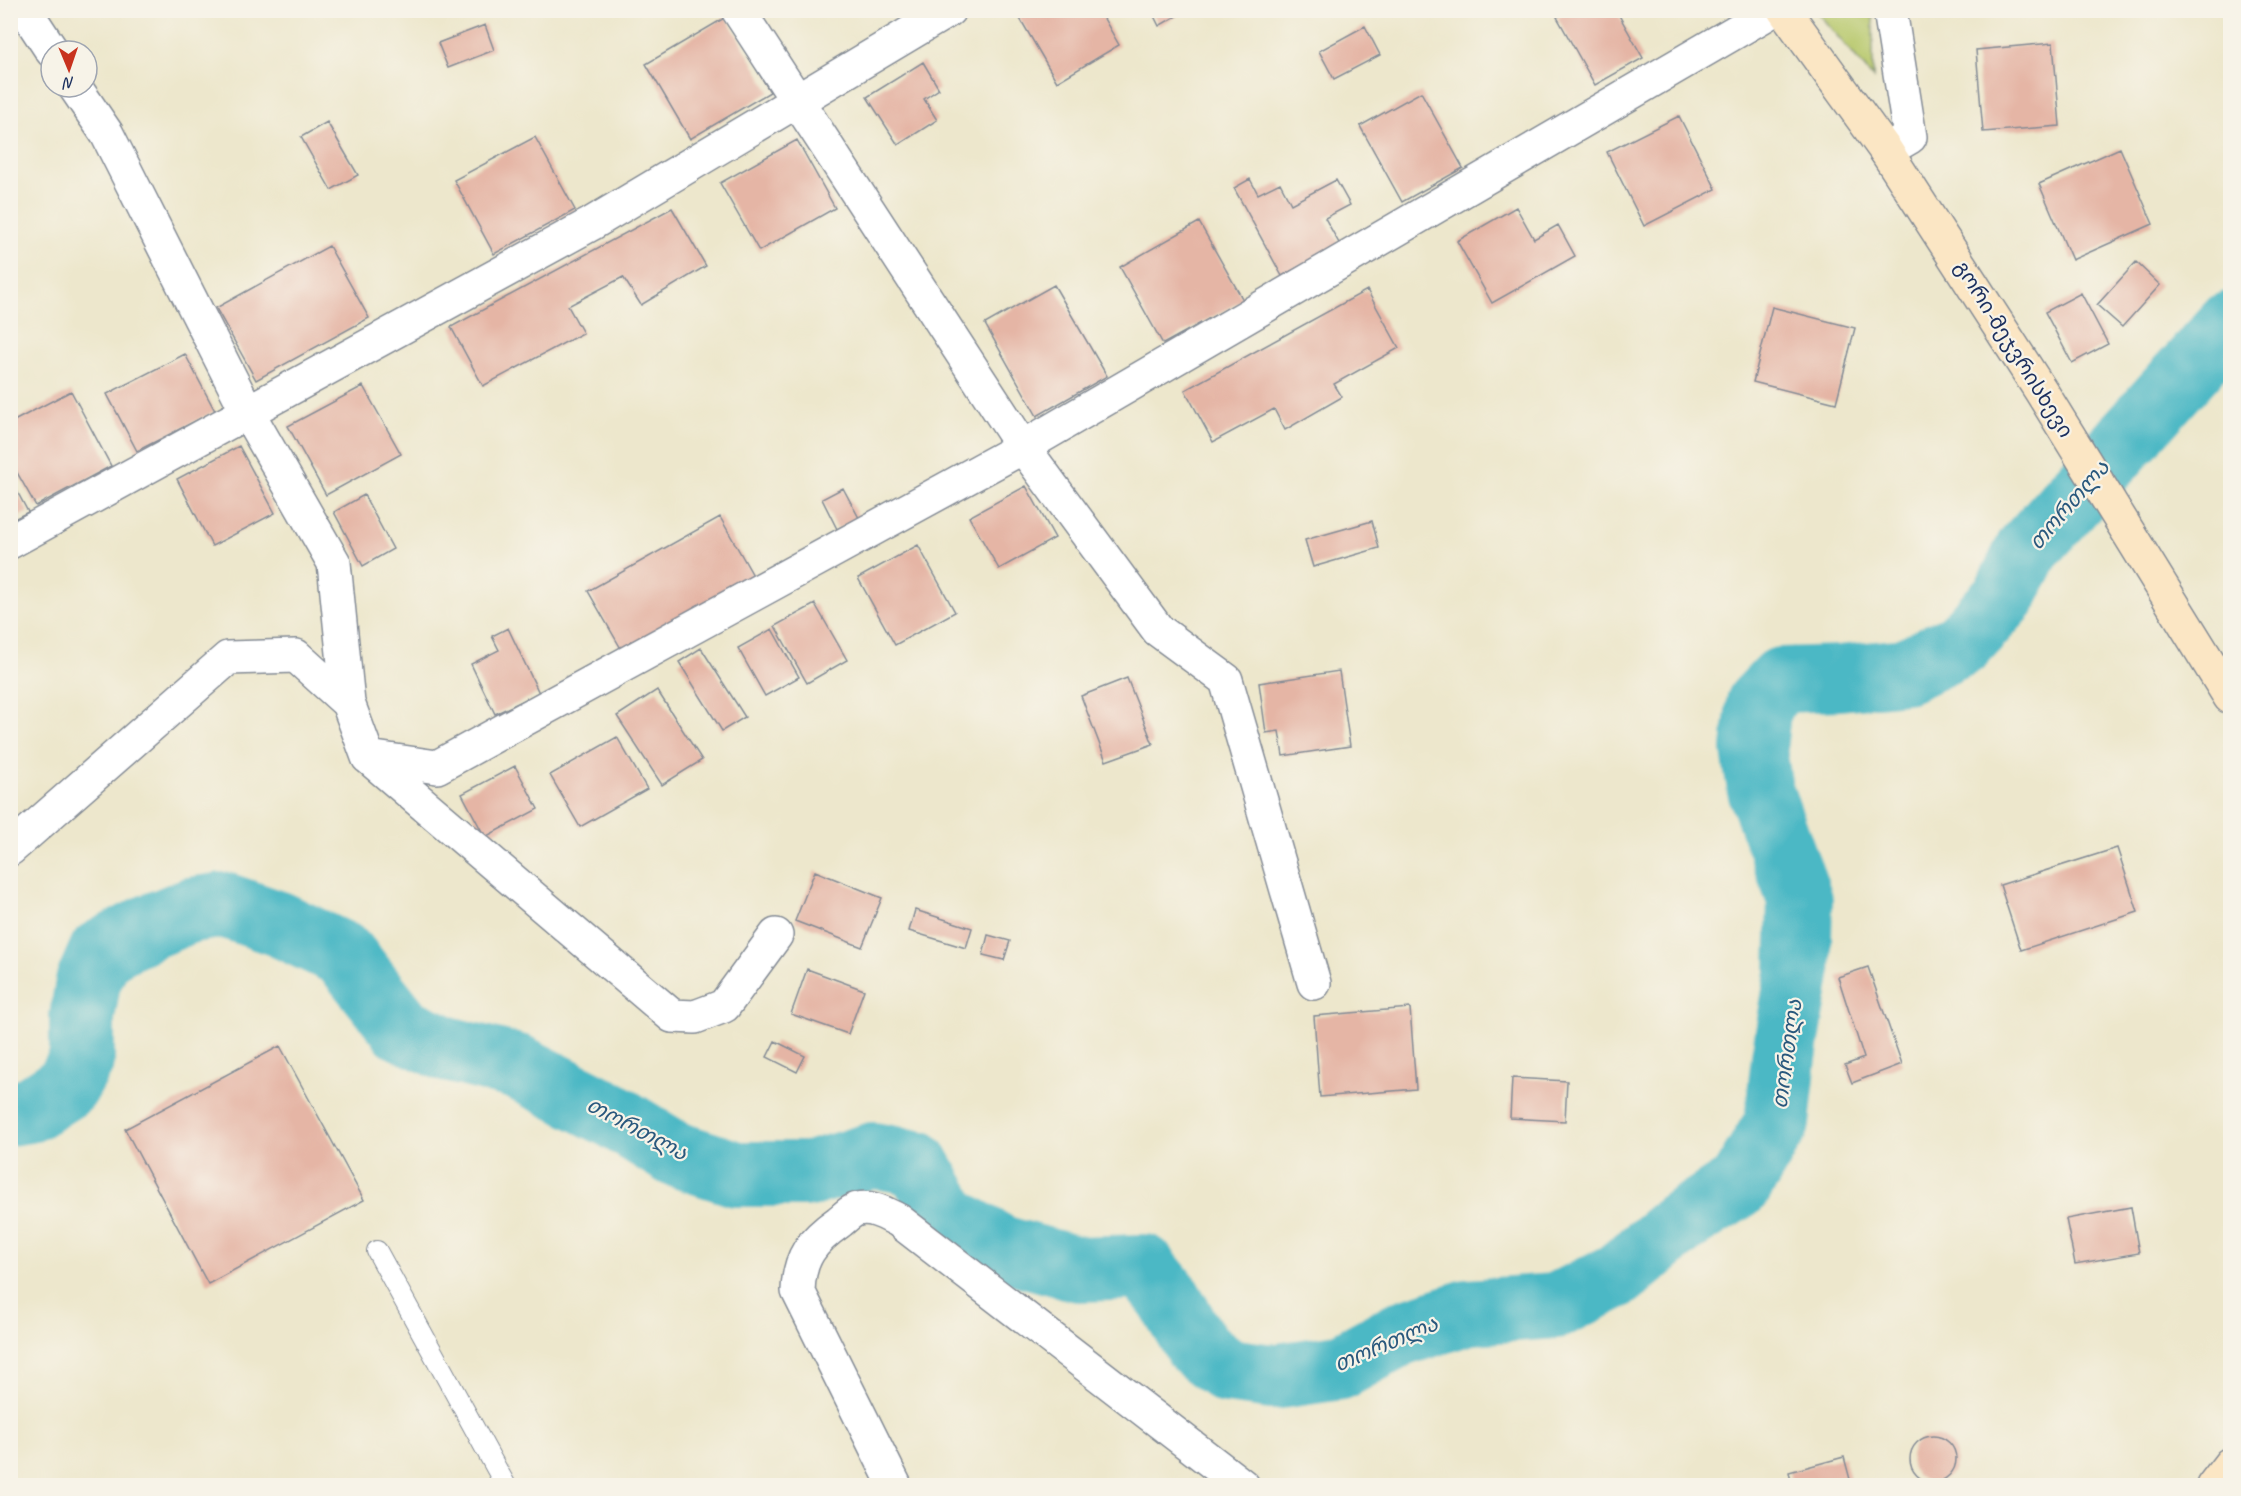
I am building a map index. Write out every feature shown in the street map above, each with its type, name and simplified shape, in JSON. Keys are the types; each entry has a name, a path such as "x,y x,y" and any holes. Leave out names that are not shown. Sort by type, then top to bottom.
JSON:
{"main road":[{"name":"გორი-მეჯვრისხევი","path":"1784,10 1886,150 2041,391 2230,697"},
{"path":"2213,1485 2230,1464"}],"street":[{"path":"25,10 43,39"},
{"path":"738,10 1023,447 1158,630 1226,680 1314,983"},
{"path":"10,542 591,224 949,10"},
{"path":"368,757 437,767 1023,447 1773,10"},
{"path":"1886,150 1910,138 1890,10"},
{"path":"83,99 107,134 248,413 334,563 348,703 368,757 672,1016 695,1017 723,1006 776,935"},
{"path":"10,849 228,658 296,656 348,703"},
{"path":"895,1485 798,1291 798,1271 808,1250 828,1230 857,1209 878,1210 898,1220 1243,1485"}],"lane":[{"path":"376,1251 506,1485"}],"green space":[{"path":"1816,11 1873,11 1873,78"}],"building":[{"path":"1015,10 1099,10 1119,45 1057,82"},
{"path":"1151,10 1187,10 1159,26"},
{"path":"1569,10 1616,10 1643,58 1595,85 1557,17"},
{"path":"726,17 770,92 690,139 646,64"},
{"path":"485,25 494,50 448,68 438,43"},
{"path":"1365,26 1380,55 1334,79 1319,51"},
{"path":"2053,43 2060,126 1983,132 1976,50"},
{"path":"923,62 939,89 924,99 937,120 898,145 867,97"},
{"path":"1421,92 1463,168 1402,202 1360,126"},
{"path":"1679,116 1716,189 1644,226 1607,152"},
{"path":"327,122 358,175 331,190 301,137"},
{"path":"535,137 575,210 494,254 454,180"},
{"path":"797,140 835,208 759,251 720,183"},
{"path":"2120,148 2153,224 2072,260 2039,184"},
{"path":"1250,179 1258,194 1280,183 1291,204 1336,180 1350,205 1325,218 1340,245 1282,276 1234,188"},
{"path":"1516,207 1534,239 1558,225 1575,256 1492,303 1457,241"},
{"path":"672,208 706,266 641,305 623,277 568,306 583,333 483,386 451,327"},
{"path":"1199,222 1243,300 1163,344 1120,267"},
{"path":"329,246 369,318 256,380 216,308"},
{"path":"2136,262 2160,285 2122,327 2097,305"},
{"path":"1054,285 1107,376 1037,416 985,324"},
{"path":"1367,290 1399,348 1334,384 1342,397 1285,430 1274,409 1213,442 1185,390"},
{"path":"2081,293 2108,344 2072,363 2045,312"},
{"path":"1772,307 1855,328 1836,403 1753,382"},
{"path":"185,354 215,411 137,451 107,394"},
{"path":"363,386 401,454 326,495 288,426"},
{"path":"71,391 111,466 36,506 10,460 10,423"},
{"path":"239,446 275,513 212,546 177,479"},
{"path":"10,478 28,512 10,521"},
{"path":"1026,486 1055,538 999,569 969,517"},
{"path":"843,488 859,518 837,529 822,499"},
{"path":"364,495 393,549 363,566 334,512"},
{"path":"720,517 755,579 623,652 588,591"},
{"path":"1372,521 1379,548 1313,567 1305,540"},
{"path":"918,545 955,612 895,645 858,578"},
{"path":"815,604 847,660 807,683 775,626"},
{"path":"508,628 539,693 495,714 471,664 499,650 492,636"},
{"path":"772,629 799,677 765,696 738,648"},
{"path":"701,648 745,717 722,731 679,662"},
{"path":"1339,671 1350,746 1283,756 1279,731 1266,733 1259,683"},
{"path":"1127,678 1153,744 1106,761 1081,696"},
{"path":"657,690 702,760 662,785 617,716"},
{"path":"617,737 647,789 580,827 550,775"},
{"path":"515,766 538,809 485,837 462,794"},
{"path":"2117,848 2138,912 2021,950 2000,885"},
{"path":"815,871 882,898 862,947 795,921"},
{"path":"915,910 972,928 966,948 909,931"},
{"path":"988,935 1010,941 1004,960 983,955"},
{"path":"1868,967 1902,1064 1852,1083 1845,1065 1864,1058 1838,977"},
{"path":"807,969 864,990 848,1034 791,1014"},
{"path":"1410,1008 1416,1089 1320,1097 1314,1016"},
{"path":"775,1041 805,1056 797,1072 767,1057"},
{"path":"280,1046 364,1200 208,1284 125,1129"},
{"path":"1512,1078 1567,1081 1565,1121 1510,1118"},
{"path":"2131,1207 2139,1253 2075,1264 2066,1219"},
{"path":"1933,1436 1949,1443 1956,1459 1949,1475 1933,1482 1917,1475 1910,1459 1917,1443"},
{"path":"1844,1457 1851,1483 1792,1486 1789,1472"}],"waterway":[{"name":"თორთლა","path":"10,1113 29,1110 67,1086 82,1059 82,1017 88,982 101,952 149,927 191,910 224,905 279,924 344,955 403,1029 447,1049 518,1067 612,1115 675,1154 737,1174 810,1174 873,1155 917,1163 949,1218 1001,1248 1078,1269 1144,1267 1169,1298 1198,1348 1228,1371 1272,1377 1340,1367 1400,1334 1468,1312 1556,1306 1618,1275 1682,1222 1740,1185 1777,1123 1784,1057 1798,974 1800,900 1760,790 1754,749 1759,703 1781,680 1839,678 1905,671 1961,644 2005,596 2028,549 2230,324"}]}
